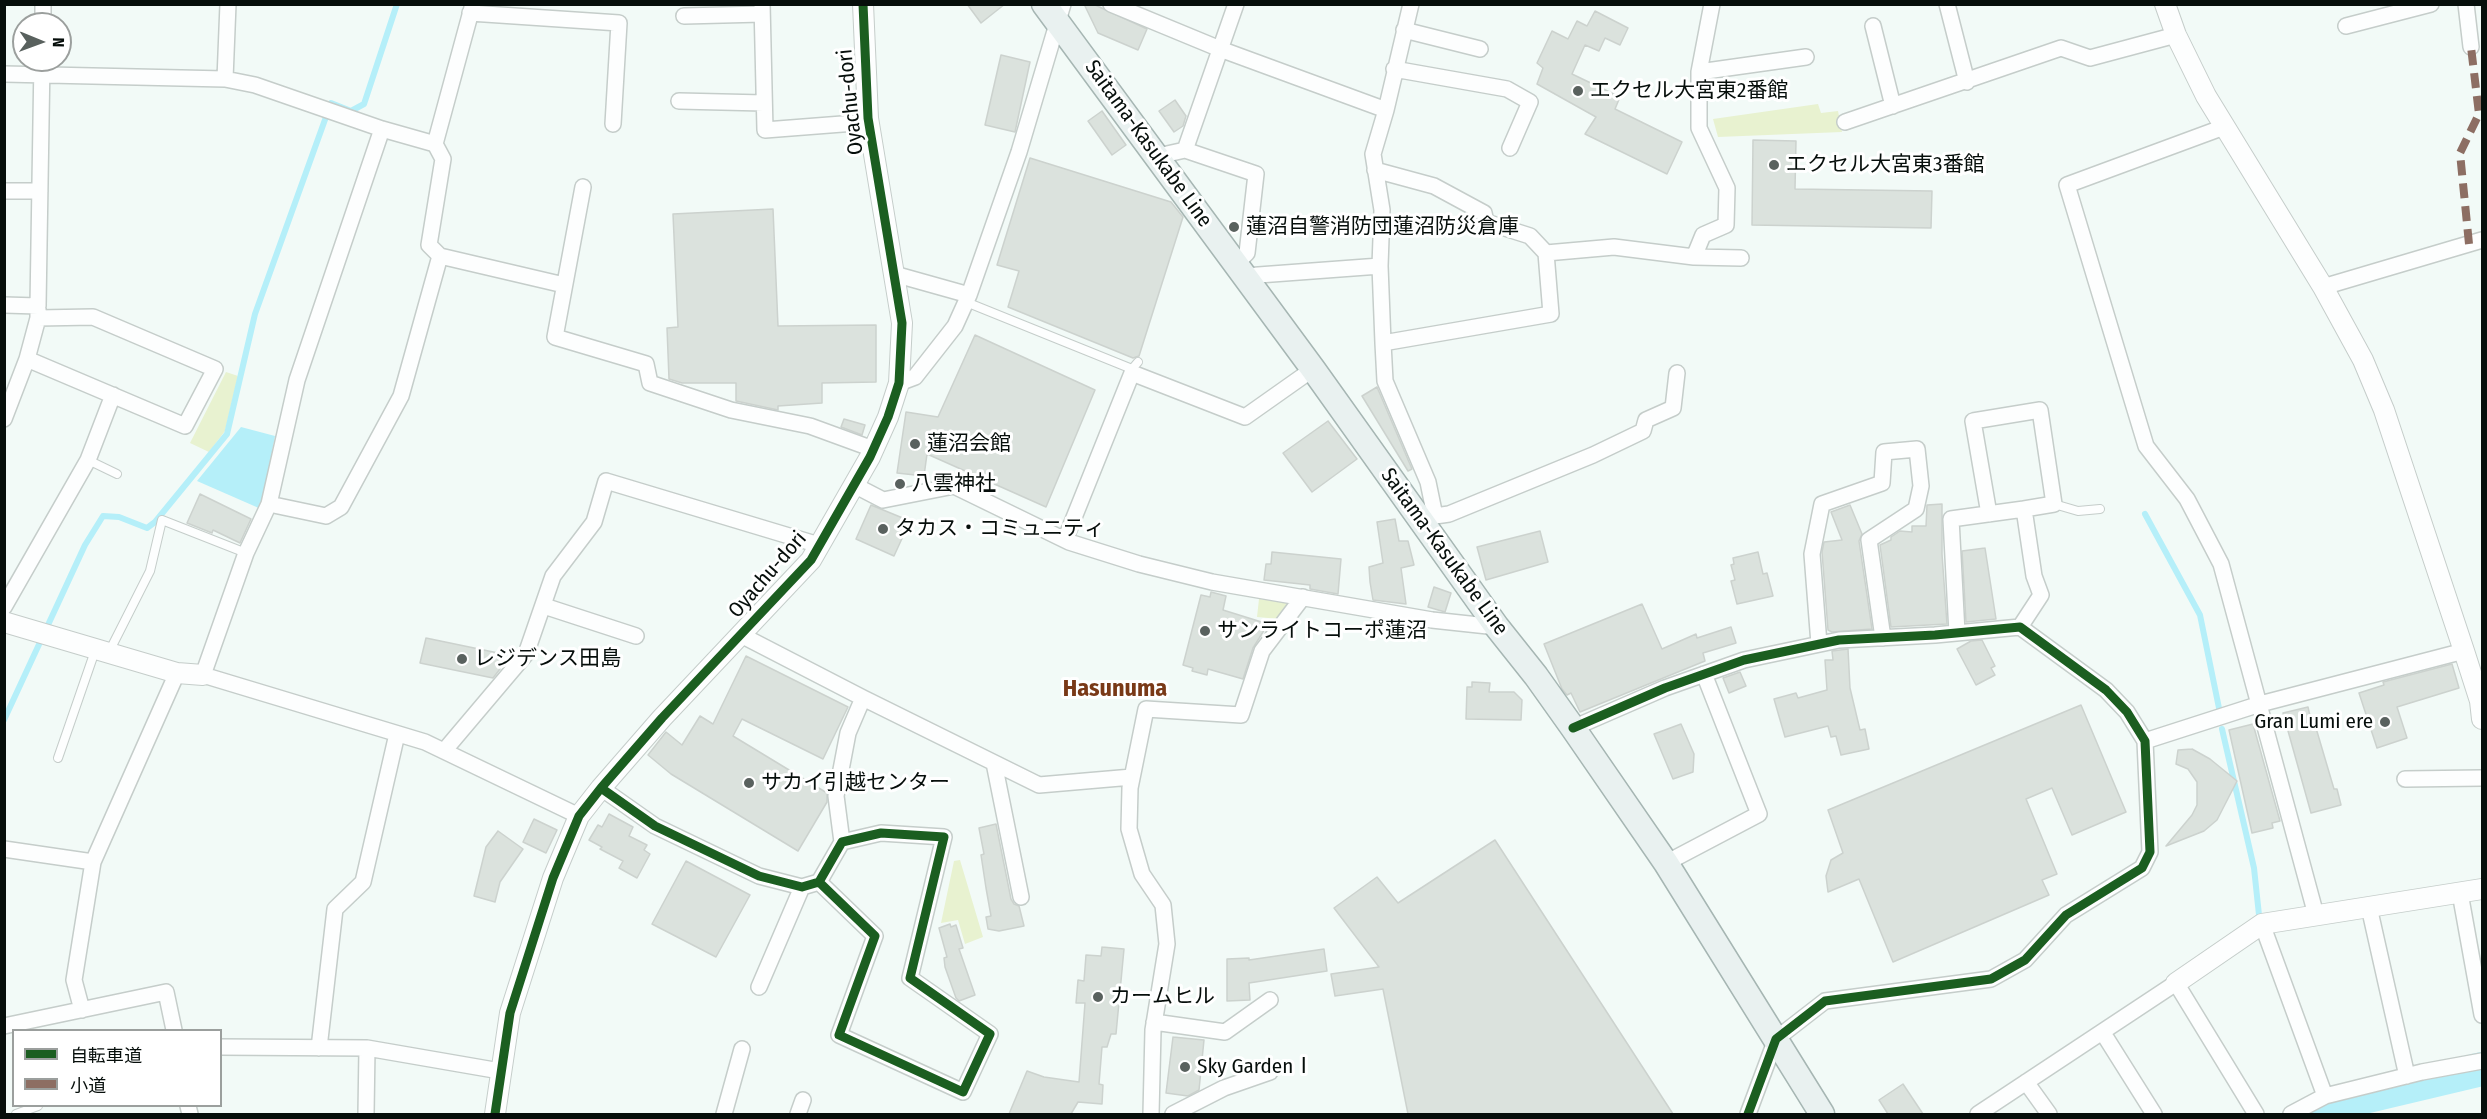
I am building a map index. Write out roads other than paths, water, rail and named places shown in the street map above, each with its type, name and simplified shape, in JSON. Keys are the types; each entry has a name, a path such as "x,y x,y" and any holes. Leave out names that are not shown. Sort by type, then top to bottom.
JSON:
{"main road":[{"name":"Saitama-Kasukabe Line","path":"1055,10 1240,270 1429,520 1497,627 1536,676 1666,863 1822,1114"}],"street":[{"path":"225,79 228,4"},
{"name":"Oyachu-dori","path":"495,1114 510,1013 553,878 579,816 601,788 811,560 854,485 888,417 898,382 902,323 868,122 863,4"},
{"path":"1111,4 1220,49 1386,110"},
{"path":"1185,150 1236,4"},
{"path":"1411,4 1386,110 1372,154 1382,210 1380,266 1385,381 1428,482 1429,520 1593,455 1643,431 1646,420 1673,408 1677,373"},
{"path":"1694,257 1703,235 1726,225 1727,188 1699,128 1699,72 1712,4"},
{"path":"1947,4 1967,82"},
{"path":"2165,4 2176,35 2206,96 2324,287 2363,360 2384,410 2482,707"},
{"path":"2346,26 2431,4"},
{"path":"2466,4 2471,47"},
{"path":"564,285 440,256 429,245 443,159 435,144 472,9 619,23 613,124"},
{"path":"684,16 762,9 765,130 868,122"},
{"path":"898,382 915,377 955,327 968,299 1019,152 1055,10"},
{"path":"1873,26 1893,106"},
{"path":"1404,30 1480,49"},
{"path":"1845,122 2061,48 2090,58 2176,35"},
{"path":"1699,72 1806,57"},
{"path":"72,69 225,79 255,85 382,129 435,144"},
{"path":"1394,69 1507,89 1530,102 1510,148"},
{"path":"4,419 10,387 27,359 38,312 42,72"},
{"path":"679,101 764,103"},
{"path":"2224,127 2067,185 2146,446 2187,499 2221,564 2316,915"},
{"path":"203,675 246,553 269,504 297,380 382,129"},
{"path":"1158,156 1185,150 1256,174 1247,252 1240,270 1380,266"},
{"path":"1375,170 1434,186 1484,213 1486,222 1530,236 1546,253 1551,314 1383,343"},
{"path":"583,188 555,337 646,364 650,383 731,410 810,426 873,449"},
{"path":"4,191 39,191"},
{"path":"2324,287 2482,240"},
{"path":"1546,253 1614,247 1694,257 1741,258"},
{"path":"269,504 326,516 341,507 401,396 440,256"},
{"path":"894,274 968,299"},
{"path":"4,305 38,312 93,317 215,369 185,426 27,359"},
{"path":"1065,540 1132,373 1245,417 1313,369"},
{"path":"4,607 88,460 113,395"},
{"path":"1957,633 1951,519 1989,514 2025,509 2054,504 2040,410 1973,421 1989,514"},
{"path":"1819,644 1812,554 1822,504 1882,483 1884,452 1917,449 1921,486 1916,508 1869,540 1883,638"},
{"path":"444,751 526,654 553,576 594,522 606,481 819,545"},
{"path":"854,485 883,500 954,486 1065,540 1139,564 1212,582 1432,620 1497,627"},
{"path":"2020,627 2041,595 2034,576 2025,509"},
{"path":"1151,1114 1154,1022 1167,944 1163,905 1142,874 1129,829 1130,788 1146,709 1241,715 1262,651 1304,597"},
{"path":"544,606 636,636"},
{"path":"4,622 177,673 203,675 425,742 579,816"},
{"path":"1573,729 1665,688 1744,660 1839,640 2020,627 2106,690 2127,712 2145,741 2150,852 2142,868 2066,915 2025,960 1991,979 1825,1000 1776,1039 1748,1114"},
{"path":"741,635 1039,785 1132,777"},
{"path":"2145,741 2260,704 2464,651"},
{"path":"82,1010 74,980 93,862 177,673"},
{"path":"1666,863 1759,814 1704,674"},
{"path":"601,788 655,826 759,876 802,887 819,882 842,842 836,796 848,733 863,698"},
{"path":"319,1048 335,909 363,882 398,734"},
{"path":"994,763 1021,897"},
{"path":"2405,779 2482,778"},
{"path":"819,882 875,936 839,1035 963,1092 990,1034 910,978 944,837 881,833 842,842"},
{"path":"4,849 93,862"},
{"path":"759,987 802,887"},
{"path":"1978,1114 2103,1033 2262,924 2482,889"},
{"path":"2460,893 2482,1016"},
{"path":"2369,907 2407,1076"},
{"path":"2262,924 2325,1096"},
{"path":"2176,983 2256,1114"},
{"path":"4,1026 166,992 174,1029"},
{"path":"1154,1022 1225,1032 1270,1000"},
{"path":"2103,1033 2154,1114"},
{"path":"222,1047 367,1048 500,1071"},
{"path":"366,1114 367,1048"},
{"path":"724,1114 742,1049"},
{"path":"2291,1114 2325,1096 2482,1060"},
{"path":"1173,1114 1224,1088 1270,1072"},
{"path":"2026,1082 2049,1114"}],"lane":[{"path":"968,299 1132,369 1138,362"},
{"path":"88,460 117,474"},
{"path":"2054,504 2078,511 2100,509"},
{"path":"58,758 102,652 150,571 162,520 246,553"},
{"path":"16,1114 35,1107"}],"water":[{"path":"241,427 275,436 261,509 197,481"}],"waterway":[{"path":"4,720 85,545 103,516 119,517 147,528 155,522 227,434 255,314 331,103 351,111 364,104 397,4"},
{"path":"2145,514 2200,615 2220,713"},
{"path":"2222,729 2254,868 2259,915"},
{"path":"2312,1114 2326,1106 2482,1069"}],"place":[{"name":"エクセル大宮東2番館","path":"1578,91"},
{"name":"エクセル大宮東3番館","path":"1774,165"},
{"name":"蓮沼自警消防団蓮沼防災倉庫","path":"1234,227"},
{"name":"蓮沼会館","path":"915,444"},
{"name":"八雲神社","path":"900,484"},
{"name":"タカス・コミュニティ","path":"883,529"},
{"name":"サンライトコーポ蓮沼","path":"1205,631"},
{"name":"レジデンス田島","path":"462,659"},
{"name":"Gran Lumi ere","path":"2385,722"},
{"name":"サカイ引越センター","path":"749,783"},
{"name":"カームヒル","path":"1098,997"},
{"name":"Sky GardenⅠ","path":"1185,1067"}],"district":[{"name":"Hasunuma","path":"1115,689"}]}
